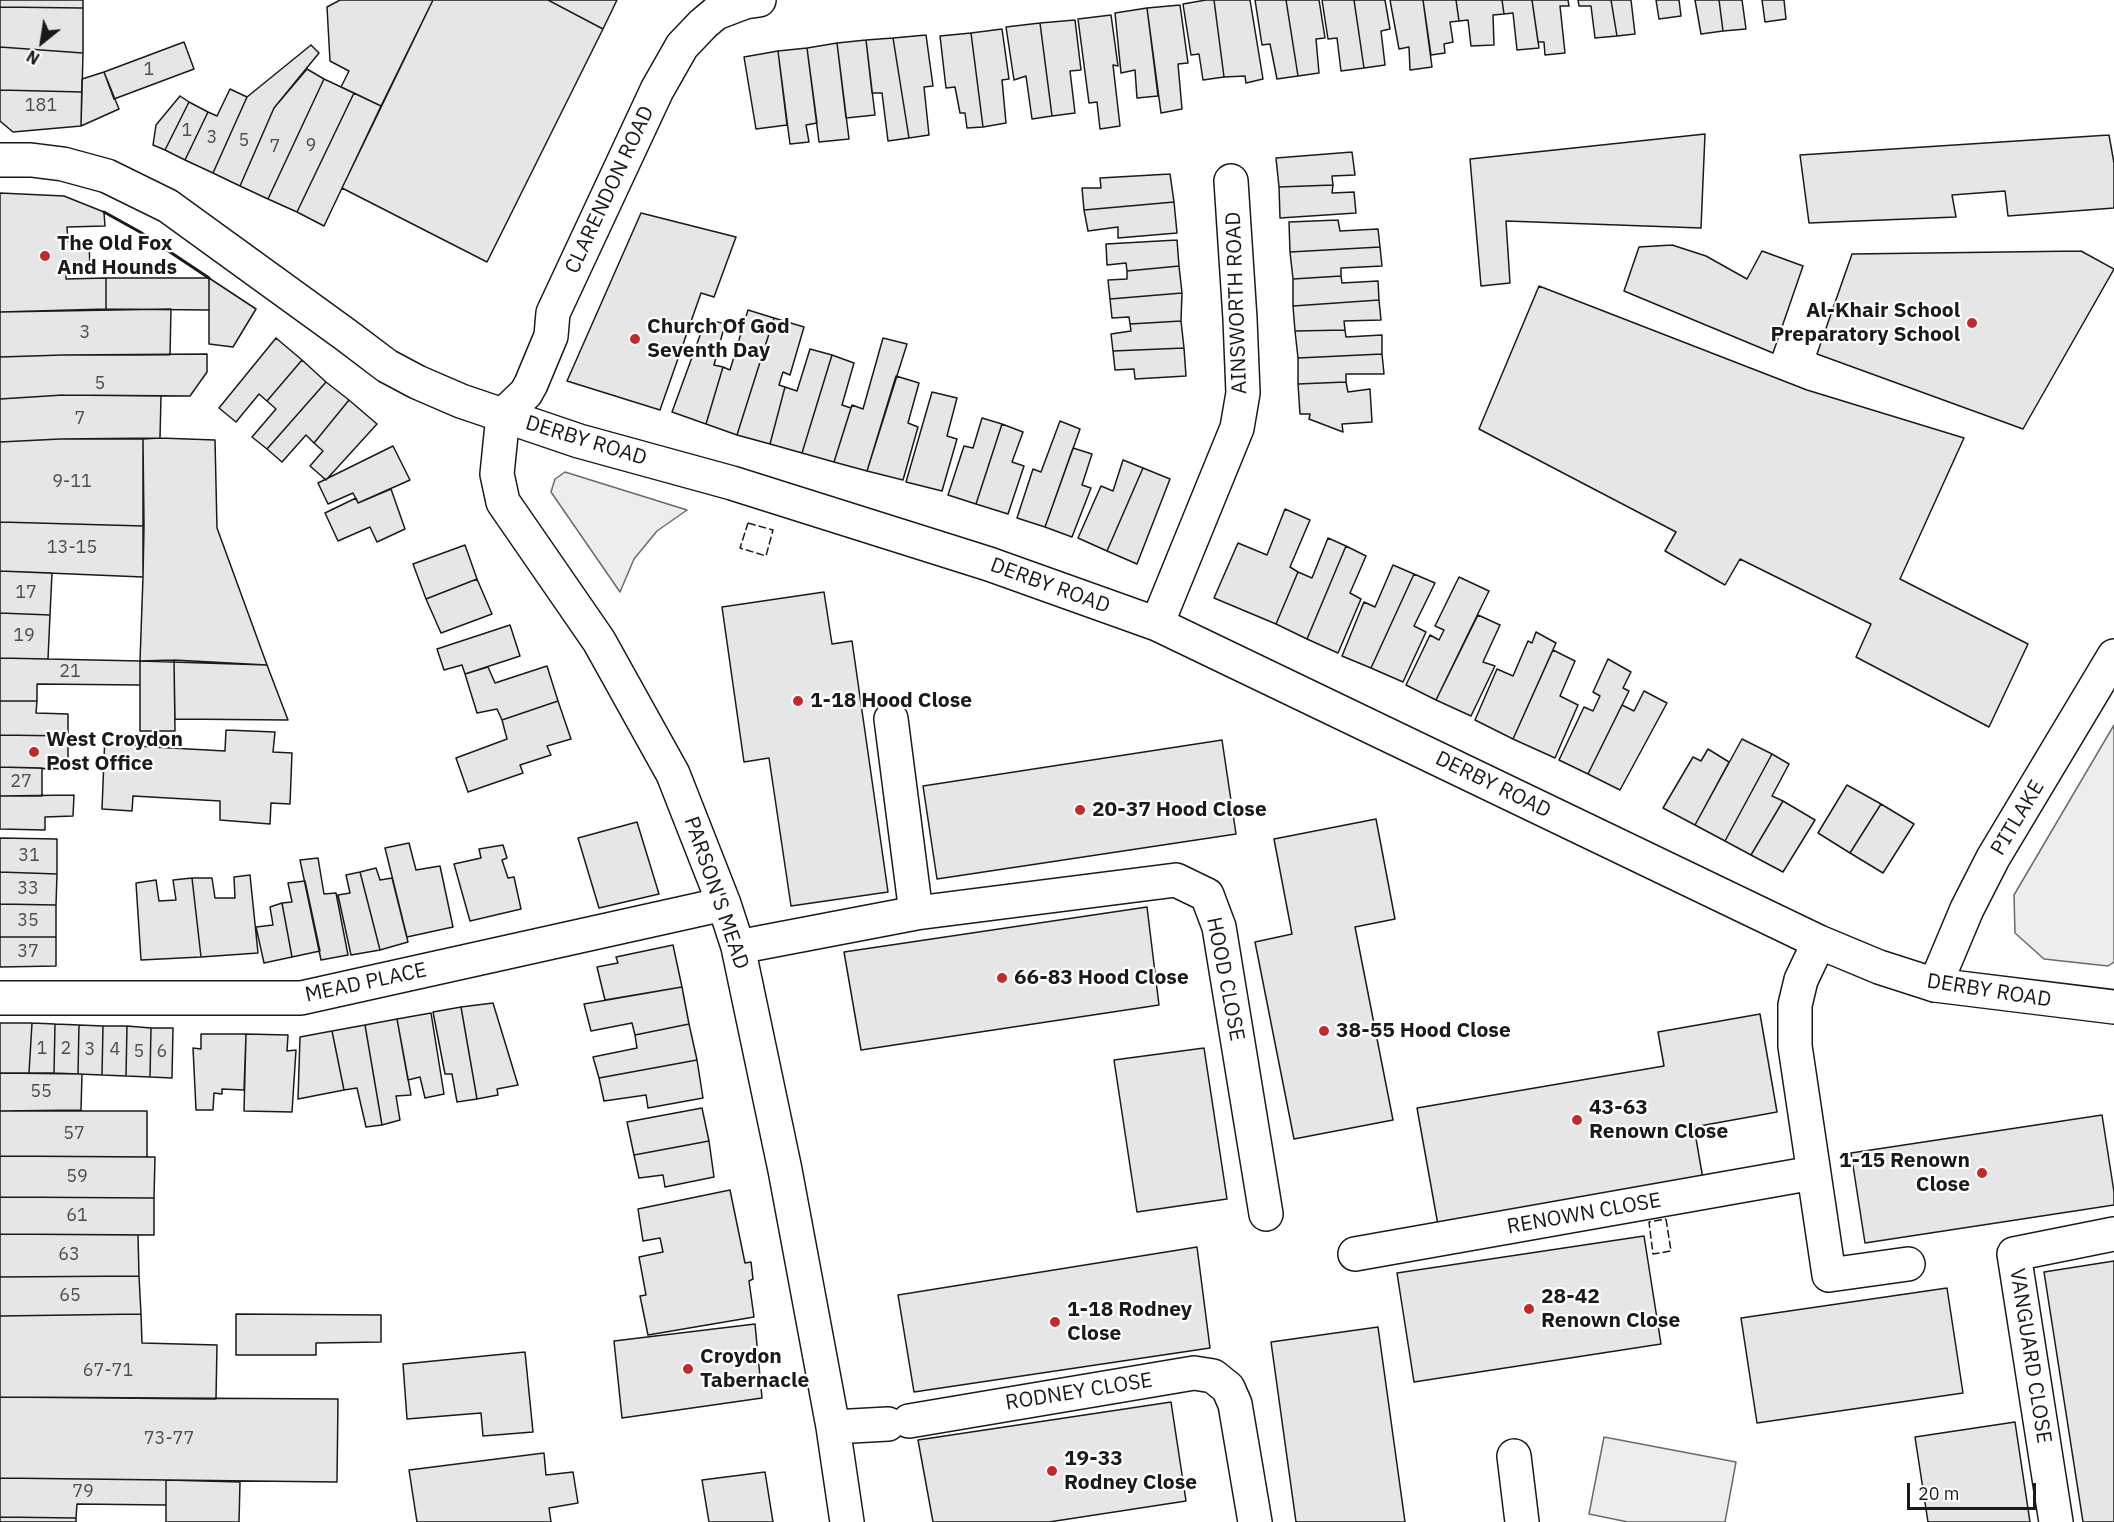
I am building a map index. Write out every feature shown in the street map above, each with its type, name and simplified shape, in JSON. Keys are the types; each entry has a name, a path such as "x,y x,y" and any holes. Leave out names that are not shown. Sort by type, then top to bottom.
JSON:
{"street":[{"name":"CLARENDON ROAD","path":"503,415 526,393 531,384 551,336 553,312 657,90 682,46 716,13 745,2 759,0"},
{"name":"DERBY ROAD","path":"0,160 63,164 107,176 168,206 387,366 409,379 462,401 579,441 732,483 989,564 1157,624 1819,942 1879,967 1935,986 2071,1004 2112,1005"},
{"name":"AINSWORTH ROAD","path":"1157,624 1237,428 1243,393 1231,181"},
{"name":"PARSON'S MEAD","path":"503,415 497,458 497,474 503,502 599,641 674,774 724,904 738,948 785,1170 833,1427 847,1522"},
{"name":"PITLAKE","path":"1935,986 1967,909 1993,858 2114,656"},
{"path":"891,719 916,914"},
{"name":"HOOD CLOSE","path":"738,948 916,914 1176,880 1207,895 1219,927 1266,1214"},
{"name":"MEAD PLACE","path":"0,998 301,998 724,904"},
{"path":"1819,942 1801,980 1795,1005 1795,1047 1829,1275 1908,1264"},
{"name":"RENOWN CLOSE","path":"1355,1254 1813,1173"},
{"name":"VANGUARD CLOSE","path":"2056,1522 2014,1254 2114,1234"},
{"name":"RODNEY CLOSE","path":"833,1427 898,1422 1194,1373 1212,1376 1228,1388 1235,1404 1255,1522"},
{"path":"1514,1456 1522,1522"}],"shaded area":[{"path":"565,472 687,510 657,531 634,559 620,592 551,492 555,479"},
{"path":"2114,725 2114,962 2108,966 2044,959 2015,933 2014,895"},
{"path":"1604,1437 1736,1462 1725,1522 1628,1522 1589,1514"}],"building":[{"path":"0,0 83,0 83,8 0,7"},
{"path":"340,0 433,0 381,106 341,87 349,71 330,61 327,7"},
{"path":"433,0 548,0 603,29 487,262 342,188"},
{"path":"548,0 617,0 603,29"},
{"path":"1214,0 1224,77 1203,80 1199,54 1191,55 1183,4"},
{"path":"1214,0 1250,0 1263,79 1246,83 1245,76 1224,77"},
{"path":"1255,0 1286,0 1298,76 1277,79 1270,44 1262,45"},
{"path":"1286,0 1319,0 1325,38 1316,39 1319,73 1298,76"},
{"path":"1322,0 1354,0 1364,68 1341,71 1337,38 1328,39"},
{"path":"1354,0 1385,0 1390,29 1381,31 1385,65 1364,68"},
{"path":"1390,0 1423,0 1432,67 1410,70 1409,47 1399,49"},
{"path":"1423,0 1456,0 1459,21 1450,22 1453,42 1444,44 1445,53 1431,55"},
{"path":"1456,0 1502,0 1504,14 1493,15 1494,45 1471,46 1468,20 1459,21"},
{"path":"1502,0 1532,0 1539,48 1517,50 1513,13 1504,14"},
{"path":"1532,0 1568,0 1569,6 1560,6 1565,53 1545,55 1544,42 1538,42"},
{"path":"1578,0 1611,0 1617,36 1595,38 1591,6 1579,6"},
{"path":"1611,0 1631,0 1635,34 1617,36"},
{"path":"1656,0 1679,0 1681,16 1659,19"},
{"path":"1695,0 1719,0 1723,31 1701,34"},
{"path":"1719,0 1742,0 1746,29 1723,31"},
{"path":"1762,0 1784,0 1786,19 1765,22"},
{"path":"1180,5 1188,63 1178,64 1182,109 1161,113 1147,8"},
{"path":"0,7 83,8 83,53 0,47"},
{"path":"1147,8 1158,96 1137,98 1135,70 1121,73 1115,13"},
{"path":"1111,15 1118,66 1113,65 1120,126 1100,129 1097,102 1089,103 1078,19"},
{"path":"1075,20 1081,70 1070,71 1075,113 1052,116 1040,23"},
{"path":"1040,23 1052,116 1032,119 1026,76 1014,80 1006,27"},
{"path":"1002,29 1009,79 1002,80 1006,123 983,127 971,33"},
{"path":"971,33 983,127 967,128 965,113 960,113 955,87 946,88 940,36"},
{"path":"926,35 933,86 924,87 929,135 909,138 893,38"},
{"path":"893,38 909,138 888,141 882,93 872,93 866,40"},
{"path":"866,40 875,115 846,118 837,43"},
{"path":"184,42 194,69 114,99 104,72"},
{"path":"837,43 849,139 819,142 807,48"},
{"path":"311,45 319,53 274,108 240,186 213,173 247,97"},
{"path":"0,47 83,53 82,92 0,90"},
{"path":"807,48 817,123 806,125 809,142 790,144 778,51"},
{"path":"778,51 787,125 756,129 744,57"},
{"path":"307,69 324,79 268,199 240,186 274,108"},
{"path":"104,72 119,109 81,126 82,79"},
{"path":"324,79 354,93 297,212 268,199"},
{"path":"230,89 247,97 213,173 185,160 208,112 217,116"},
{"path":"0,90 82,92 81,126 13,132 0,121"},
{"path":"354,93 381,106 324,226 297,212"},
{"path":"180,96 189,102 165,150 153,145 156,125"},
{"path":"189,102 208,112 185,160 165,150"},
{"path":"1705,134 1701,228 1506,221 1510,283 1481,286 1470,159"},
{"path":"2109,135 2114,163 2114,208 2008,216 2005,191 1952,195 1956,217 1809,223 1800,155"},
{"path":"1352,152 1355,175 1332,176 1333,185 1279,187 1276,158"},
{"path":"1170,174 1174,202 1084,210 1082,188 1101,188 1100,178"},
{"path":"1333,185 1332,193 1354,192 1356,213 1280,218 1279,187"},
{"name":"The Old Fox And Hounds","path":"0,193 64,196 104,212 105,226 67,227 68,241 89,241 90,270 66,270 66,279 106,278 106,309 0,312"},
{"path":"1174,202 1177,233 1118,238 1118,227 1088,231 1084,210"},
{"name":"Church Of God Seventh Day","path":"641,213 736,237 714,297 701,293 660,410 567,381"},
{"path":"1338,220 1340,231 1378,229 1380,247 1290,252 1289,222"},
{"path":"1177,240 1179,266 1127,271 1126,263 1107,265 1106,244"},
{"path":"1672,245 1706,256 1747,279 1762,251 1803,266 1773,353 1624,291 1639,247"},
{"path":"1380,247 1382,266 1341,268 1341,276 1293,279 1290,252"},
{"name":"Al-Khair School Preparatory School","path":"2081,251 2114,269 2023,429 1817,354 1852,254"},
{"path":"1179,266 1182,293 1110,299 1108,280 1127,279 1127,271"},
{"path":"1341,276 1342,283 1378,281 1379,300 1293,306 1293,279"},
{"path":"106,278 209,278 209,310 106,309"},
{"path":"209,278 256,309 233,347 209,344"},
{"path":"1539,286 1807,390 1964,438 1900,579 2028,644 1989,727 1856,657 1871,624 1740,559 1725,585 1665,551 1676,532 1479,429"},
{"path":"1182,293 1181,321 1130,324 1129,317 1112,318 1110,299"},
{"path":"1379,300 1381,320 1344,321 1345,330 1295,331 1293,306"},
{"path":"171,309 170,355 0,357 0,312"},
{"path":"748,310 774,318 737,435 706,424 723,367 730,370"},
{"path":"774,318 804,327 790,375 783,372 779,385 785,387 770,444 737,435"},
{"path":"706,319 725,324 714,365 723,367 706,424 672,412"},
{"path":"1181,321 1184,348 1113,351 1111,334 1131,331 1130,324"},
{"path":"1345,330 1346,337 1382,335 1382,354 1298,358 1295,331"},
{"path":"276,338 302,360 267,401 259,394 236,422 219,408"},
{"path":"883,338 907,344 867,471 834,462 852,405 863,409"},
{"path":"1184,348 1186,376 1135,379 1134,369 1115,370 1113,351"},
{"path":"810,349 832,355 802,453 770,444 785,387 797,391"},
{"path":"207,354 207,372 190,396 63,395 0,399 0,357"},
{"path":"1382,354 1384,374 1346,374 1346,382 1298,384 1298,358"},
{"path":"832,355 854,363 842,405 851,408 834,462 802,453"},
{"path":"302,360 326,382 267,449 252,437 276,409 267,401"},
{"path":"896,376 919,383 908,423 918,427 903,480 867,471"},
{"path":"326,382 349,400 314,443 306,435 282,462 267,449"},
{"path":"1346,382 1348,392 1370,389 1372,422 1342,424 1343,432 1309,419 1310,414 1300,414 1298,384"},
{"path":"932,392 957,398 947,436 957,439 942,491 906,482"},
{"path":"63,395 161,396 160,438 0,442 0,399"},
{"path":"349,400 377,424 326,480 310,466 323,451 314,443"},
{"path":"982,418 1002,424 976,504 948,495 964,446 973,448"},
{"path":"1060,421 1080,429 1045,527 1017,518 1033,469 1041,472"},
{"path":"1002,424 1023,432 1012,462 1024,466 1008,514 976,504"},
{"path":"143,439 215,440 217,528 267,665 140,661 143,577"},
{"path":"143,439 144,526 0,522 0,442"},
{"path":"393,446 410,480 358,503 353,493 328,504 318,483"},
{"path":"1073,448 1092,454 1082,485 1091,488 1072,537 1045,527"},
{"path":"1123,460 1143,468 1107,551 1078,538 1101,486 1113,491"},
{"path":"1143,468 1170,479 1137,564 1107,551"},
{"path":"391,489 405,529 377,542 370,527 338,541 325,513 356,498 358,503"},
{"path":"1285,509 1310,520 1290,567 1298,572 1276,624 1214,598 1238,543 1267,555"},
{"path":"0,522 144,526 143,577 0,571"},
{"path":"1328,538 1346,546 1307,639 1276,624 1298,572 1312,578"},
{"path":"465,545 477,579 426,599 413,564"},
{"path":"1346,546 1366,556 1350,593 1361,599 1338,653 1307,639"},
{"path":"1393,565 1414,574 1371,668 1342,656 1364,602 1375,607"},
{"path":"0,571 52,573 50,615 0,613"},
{"path":"1414,574 1435,583 1414,626 1426,632 1403,682 1371,668"},
{"path":"1459,577 1489,591 1436,700 1406,685 1430,635 1439,640 1444,630 1435,626"},
{"path":"477,579 492,614 441,633 426,599"},
{"name":"1-18 Hood Close","path":"824,592 832,644 852,641 888,892 791,906 769,758 744,762 722,607"},
{"path":"0,613 50,615 48,659 0,658"},
{"path":"1478,615 1500,625 1483,662 1495,666 1471,716 1436,700"},
{"path":"510,625 520,656 465,674 462,665 444,670 437,649"},
{"path":"1536,632 1556,643 1513,739 1475,720 1497,669 1513,676 1528,641 1532,643"},
{"path":"1553,650 1575,661 1560,696 1578,705 1555,758 1513,739"},
{"path":"0,658 140,661 140,685 37,684 37,701 0,701"},
{"path":"1608,659 1631,672 1623,688 1629,691 1588,774 1559,760 1584,707 1593,711 1600,696 1593,692"},
{"path":"174,660 267,665 288,720 175,719"},
{"path":"174,660 175,731 140,731 140,661"},
{"path":"547,666 558,701 502,720 497,709 477,713 465,674 488,667 495,683"},
{"path":"1644,691 1667,703 1620,790 1588,774 1622,705 1634,711"},
{"path":"0,701 37,701 36,713 68,714 68,736 0,735"},
{"path":"558,701 571,739 547,746 551,755 520,765 523,773 468,792 456,758 507,739 502,720"},
{"path":"226,730 275,732 273,752 292,753 290,804 271,803 270,824 220,820 220,801 133,796 132,811 102,809 105,734 136,735 135,746 225,751"},
{"name":"West Croydon Post Office","path":"0,735 68,736 68,769 0,767"},
{"path":"1742,739 1772,754 1725,841 1695,825"},
{"name":"20-37 Hood Close","path":"1222,740 1236,834 937,879 923,786"},
{"path":"1708,749 1729,762 1695,825 1663,808 1693,757 1701,761"},
{"path":"1772,754 1789,764 1772,796 1783,801 1751,855 1725,841"},
{"path":"0,767 42,768 42,796 0,796"},
{"path":"1847,785 1881,804 1850,853 1818,833"},
{"path":"74,795 73,816 45,817 45,830 0,829 0,796"},
{"path":"1783,801 1815,820 1783,872 1751,855"},
{"path":"1881,804 1914,824 1883,873 1850,853"},
{"name":"38-55 Hood Close","path":"1376,819 1395,919 1355,927 1393,1120 1294,1139 1255,942 1292,934 1274,839"},
{"path":"637,822 659,894 599,908 578,838"},
{"path":"0,838 57,839 57,874 0,872"},
{"path":"409,843 416,870 440,866 453,927 407,937 385,848"},
{"path":"503,845 507,858 502,860 508,878 514,877 521,909 470,921 454,864 481,858 479,849"},
{"path":"318,858 324,894 336,893 348,955 321,960 300,860"},
{"path":"376,868 380,880 392,878 408,942 380,950 360,872"},
{"path":"0,872 57,874 56,905 0,904"},
{"path":"360,872 380,950 351,955 338,895 350,893 346,875"},
{"path":"250,875 258,953 201,957 192,878 212,878 215,898 235,898 234,877"},
{"path":"192,878 201,957 141,960 136,883 156,880 159,901 176,900 173,880"},
{"path":"305,881 320,951 292,957 282,903 292,902 288,883"},
{"path":"282,903 292,957 264,963 256,927 273,925 270,907"},
{"path":"0,904 56,905 56,937 0,937"},
{"name":"66-83 Hood Close","path":"1147,907 1159,1005 861,1050 844,952"},
{"path":"0,937 56,937 56,966 0,967"},
{"path":"673,945 682,987 605,1000 597,967 618,963 616,957"},
{"path":"682,987 689,1024 635,1035 632,1023 591,1031 584,1004"},
{"path":"493,1003 518,1085 497,1089 498,1095 477,1099 461,1007"},
{"path":"461,1007 477,1099 457,1102 452,1074 445,1074 433,1012"},
{"path":"431,1013 444,1094 425,1098 420,1077 408,1080 397,1019"},
{"name":"43-63 Renown Close","path":"1760,1014 1777,1112 1694,1127 1703,1179 1438,1225 1417,1108 1664,1066 1658,1032"},
{"path":"397,1019 411,1095 396,1096 400,1120 382,1125 365,1025"},
{"path":"0,1023 32,1023 29,1073 0,1073"},
{"path":"32,1023 55,1024 54,1073 29,1073"},
{"path":"55,1024 79,1025 78,1074 54,1073"},
{"path":"689,1024 697,1060 599,1078 593,1057 637,1048 635,1035"},
{"path":"79,1025 103,1026 102,1075 78,1074"},
{"path":"365,1025 382,1125 366,1127 357,1088 344,1090 332,1031"},
{"path":"103,1026 127,1026 126,1076 102,1075"},
{"path":"127,1026 151,1028 150,1077 126,1076"},
{"path":"151,1028 173,1028 172,1078 150,1077"},
{"path":"332,1031 344,1090 298,1099 300,1037"},
{"path":"201,1034 246,1034 244,1090 222,1089 222,1094 214,1093 213,1110 196,1110 193,1048 201,1049"},
{"path":"246,1034 288,1035 287,1051 296,1050 292,1112 244,1111"},
{"path":"1204,1048 1227,1199 1137,1212 1114,1060"},
{"path":"697,1060 703,1098 648,1108 646,1095 604,1101 599,1078"},
{"path":"0,1073 82,1074 81,1110 0,1111"},
{"path":"702,1108 709,1141 634,1155 627,1122"},
{"path":"0,1111 147,1111 147,1157 0,1156"},
{"name":"1-15 Renown Close","path":"2102,1115 2114,1205 1865,1243 1851,1153"},
{"path":"709,1141 714,1177 665,1187 663,1175 639,1178 634,1155"},
{"path":"0,1156 155,1157 154,1198 0,1197"},
{"path":"730,1190 745,1263 751,1262 753,1279 749,1281 754,1317 648,1335 640,1296 646,1295 639,1257 663,1252 660,1238 643,1241 638,1209"},
{"path":"0,1197 154,1198 154,1235 0,1234"},
{"path":"0,1234 138,1235 139,1276 0,1277"},
{"name":"28-42 Renown Close","path":"1644,1236 1661,1344 1414,1382 1397,1273"},
{"name":"1-18 Rodney Close","path":"1197,1247 1210,1348 914,1392 898,1295"},
{"path":"2114,1261 2114,1522 2083,1522 2044,1272"},
{"path":"139,1276 141,1314 0,1316 0,1277"},
{"path":"1947,1288 1963,1393 1757,1423 1741,1318"},
{"path":"141,1314 142,1343 217,1345 216,1399 0,1397 0,1316"},
{"path":"236,1314 381,1315 381,1342 316,1343 316,1355 236,1355"},
{"name":"Croydon Tabernacle","path":"755,1324 762,1398 622,1418 614,1341"},
{"path":"1378,1327 1405,1522 1296,1522 1271,1342"},
{"path":"525,1352 533,1432 483,1436 481,1413 407,1419 403,1364"},
{"path":"0,1397 338,1399 337,1482 0,1478"},
{"name":"19-33 Rodney Close","path":"1171,1402 1186,1501 1049,1522 933,1522 918,1440"},
{"path":"2015,1422 2030,1522 1928,1522 1915,1437"},
{"path":"544,1453 546,1475 573,1472 578,1503 549,1508 551,1522 417,1522 409,1470"},
{"path":"765,1472 773,1522 709,1522 702,1480"},
{"path":"0,1478 166,1480 166,1505 77,1504 76,1518 0,1517"},
{"path":"166,1480 240,1482 239,1522 166,1522"},
{"path":"0,1517 76,1518 76,1522 0,1522"}],"fence":[{"path":"748,523 773,530 766,556 740,548 748,523"},
{"path":"1666,1219 1671,1251 1653,1254 1649,1222 1666,1219"}],"wall":[{"path":"104,212 140,232 209,278"}],"place":[{"name":"The Old Fox And Hounds","path":"45,256"},
{"name":"Al-Khair School Preparatory School","path":"1972,323"},
{"name":"Church Of God Seventh Day","path":"635,339"},
{"name":"1-18 Hood Close","path":"798,701"},
{"name":"West Croydon Post Office","path":"34,752"},
{"name":"20-37 Hood Close","path":"1080,810"},
{"name":"66-83 Hood Close","path":"1002,978"},
{"name":"38-55 Hood Close","path":"1324,1031"},
{"name":"43-63 Renown Close","path":"1577,1120"},
{"name":"1-15 Renown Close","path":"1982,1173"},
{"name":"28-42 Renown Close","path":"1529,1309"},
{"name":"1-18 Rodney Close","path":"1055,1322"},
{"name":"Croydon Tabernacle","path":"688,1369"},
{"name":"19-33 Rodney Close","path":"1052,1471"}]}
